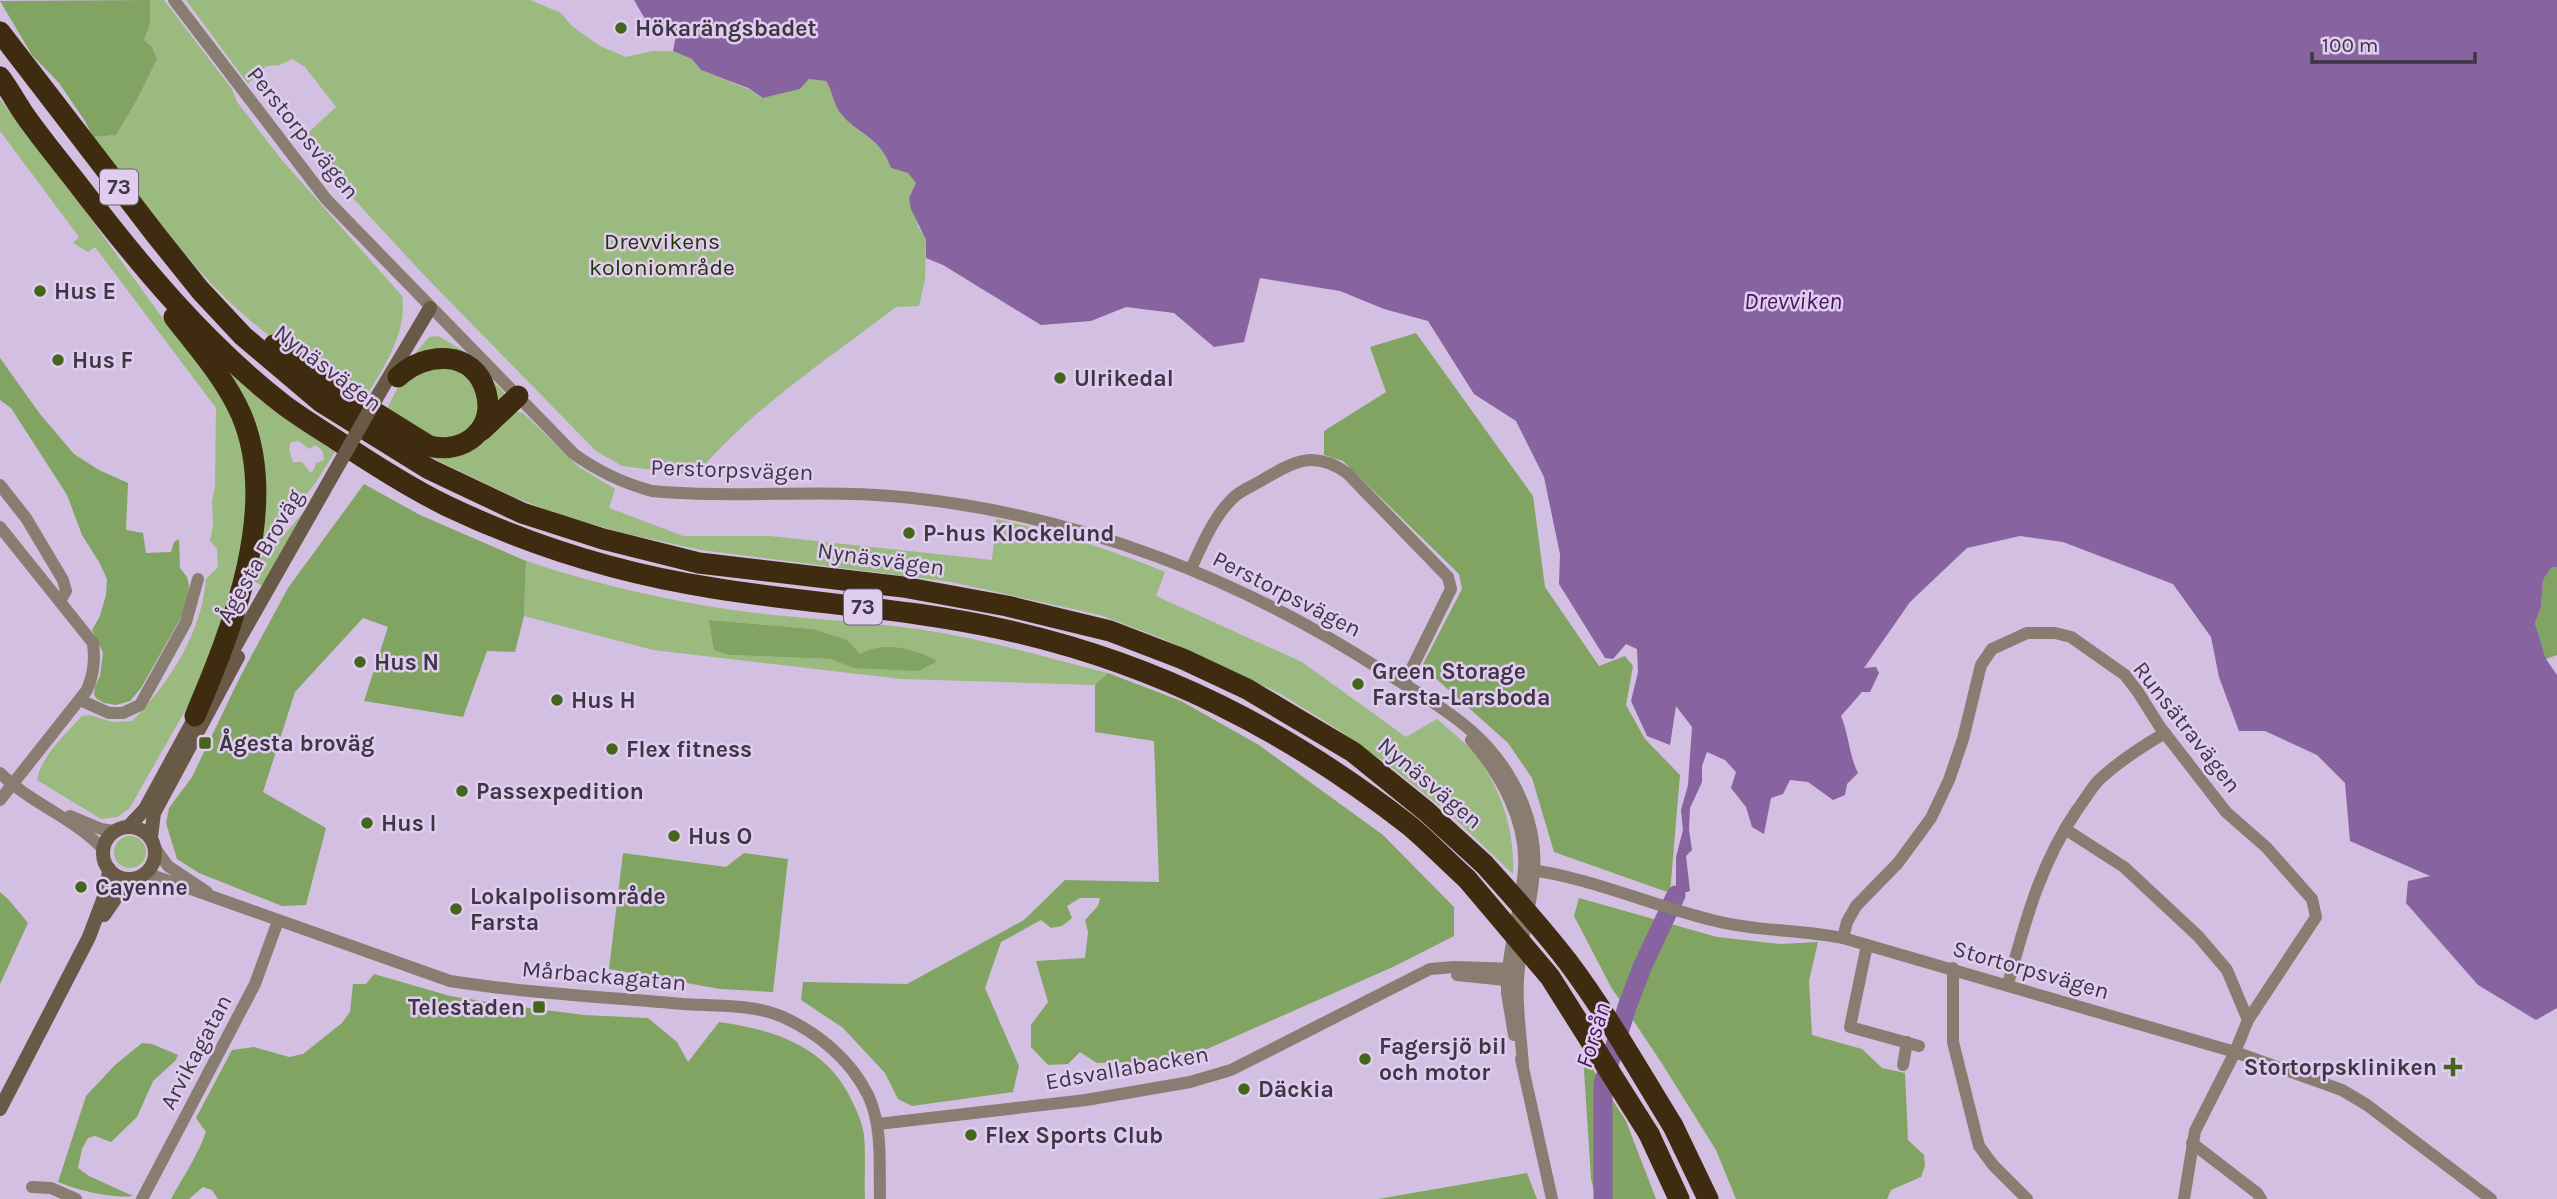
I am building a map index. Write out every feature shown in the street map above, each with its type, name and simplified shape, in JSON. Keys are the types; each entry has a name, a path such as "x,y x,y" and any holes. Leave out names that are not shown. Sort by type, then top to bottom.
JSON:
{"highway":[{"name":"Nynäsvägen","path":"0,32 156,235 243,336 321,402 429,469 522,513 603,539 699,563 903,587 1006,606 1110,631 1184,659 1247,690 1353,752 1426,811 1484,864 1568,962 1601,1009 1673,1126 1707,1199"},
{"name":"Nynäsvägen","path":"0,77 22,111 79,185 184,312 285,406 369,462 447,505 531,541 603,564 658,577 713,588 904,612 979,625 1098,654 1174,683 1237,712 1331,769 1412,828 1468,879 1550,977 1649,1134 1679,1199"},
{"path":"79,185 97,216 219,376 241,414 248,433 256,491 246,569 225,646 195,716"},
{"path":"201,290 238,315 310,372 429,446 443,449 462,446 474,439 518,396"},
{"path":"398,377 407,368 428,358 441,357 463,364 477,374 486,391 487,411 482,430"}],"main road":[{"name":"Ågesta Broväg","path":"383,394 398,377 433,310"},
{"name":"Ågesta Broväg","path":"129,826 145,808 195,716 272,589 433,310"},
{"path":"246,569 254,589 272,589"},
{"name":"Ågesta Broväg","path":"89,937 117,896 152,866 154,813 272,589"},
{"path":"103,849 114,831 129,826 138,828 153,842"},
{"name":"Ågesta Broväg","path":"0,1109 89,937 104,900 109,869 104,860 103,849"},
{"path":"109,869 117,875 139,876"}],"street":[{"name":"Perstorpsvägen","path":"174,0 326,199 574,454 613,479 652,491 910,497 991,509 1101,537 1191,569 1275,607 1322,632 1455,717 1489,760 1501,780 1515,811 1530,870 1513,975 1523,1066 1552,1199"},
{"path":"1191,569 1214,522 1232,498 1294,462 1314,459 1331,463 1347,473 1448,577 1451,589 1404,684"},
{"path":"0,485 26,518 64,580 66,592 60,601"},
{"path":"0,527 93,643 93,674 80,700 0,800"},
{"path":"80,700 108,713 123,713 140,705 186,622 198,579"},
{"name":"Runsätravägen","path":"1843,938 1847,922 1856,906 1898,863 1931,818 1949,780 1963,739 1981,665 1992,649 2027,633 2055,633 2071,637 2124,675 2226,812 2266,847 2316,907 2316,917 2248,1020 2195,1131 2185,1199"},
{"path":"2008,984 2028,914 2051,853 2065,829 2097,782 2133,751 2165,733"},
{"path":"0,773 12,785 47,807 103,849"},
{"path":"47,807 101,829 114,831"},
{"path":"2065,829 2124,867 2198,936 2227,970 2248,1020"},
{"name":"Mårbackagatan","path":"153,842 168,866 213,896"},
{"name":"Stortorpsvägen","path":"1530,870 1749,929 1818,933 1843,938 2235,1052 2342,1090 2367,1105 2491,1199"},
{"name":"Mårbackagatan","path":"139,876 213,896 450,981 498,988 739,1009 781,1016 827,1044 857,1075 878,1124 880,1199"},
{"name":"Arvikagatan","path":"142,1199 255,984 278,921"},
{"path":"1867,945 1850,1027 1913,1044 1903,1065"},
{"path":"1952,968 1953,1042 1979,1146 2028,1199"},
{"name":"Edsvallabacken","path":"878,1124 1086,1100 1190,1082 1231,1070 1405,983 1432,976 1513,975"},
{"path":"2192,1143 2257,1193 2261,1199"},
{"path":"32,1187 51,1188 76,1199"}],"green space":[{"path":"150,0 164,0 281,159 402,296 403,310 397,338 363,401 280,344 214,287 178,246 93,137 116,135 157,59 152,47 143,40 150,24"},
{"path":"150,0 150,24 144,40 152,47 157,59 116,135 93,137 59,83 32,55 0,1"},
{"name":"Drevvikens koloniområde","path":"186,0 530,0 561,13 572,26 600,46 626,57 652,51 673,51 692,59 701,70 763,98 800,89 809,79 826,81 845,119 880,148 891,168 908,173 916,183 909,198 918,226 926,240 925,280 919,306 896,307 817,366 741,428 696,475 622,466 596,451 422,273 338,182 308,143 309,132 336,107 305,67 292,59 280,65 266,66 248,84"},
{"path":"0,99 161,316 190,349 238,418 250,507 214,660 129,809 117,817 101,819 37,780 39,771 49,754 82,716 90,715 113,722 132,721 171,674 191,637 203,599 206,579 218,567 217,549 210,541 215,486 216,408 95,247 88,252 73,243 79,237 0,131"},
{"path":"1416,333 1533,496 1545,587 1599,666 1625,656 1633,666 1626,705 1645,739 1680,775 1670,893 1554,852 1532,778 1508,743 1422,666 1462,589 1459,574 1343,461 1324,455 1324,431 1386,392 1370,347"},
{"path":"438,336 462,350 503,391 506,398 493,414 484,377 414,355 429,337"},
{"path":"214,355 296,426 335,452 314,485 256,555 261,515","holes":["298,441 310,449 315,445 322,450 324,460 316,463 310,472 302,462 293,462 289,449 291,442"]},
{"path":"0,358 40,414 74,454 99,470 128,483 126,530 143,533 146,553 171,552 174,542 179,539 180,568 187,577 189,586 187,607 141,688 130,701 116,705 104,703 94,695 103,653 92,630 100,616 107,579 82,535 67,495 11,408 0,400"},
{"path":"448,364 474,380 481,421 447,445 385,415 396,391 407,378"},
{"path":"517,412 523,413 579,467 615,489 609,508 683,536 770,536 992,560 996,519 1082,542 1165,572 1156,596 1302,662 1406,737 1437,719 1469,748 1483,765 1498,794 1512,841 1513,874 1451,815 1391,767 1334,727 1279,693 1161,638 1100,615 951,582 701,550 623,533 566,517 516,498 424,454 501,422"},
{"path":"364,484 420,515 526,561 524,616 515,652 487,651 463,717 364,701 388,627 363,618 295,692 263,792 326,828 306,905 282,906 199,873 177,859 166,823 169,808 192,777 240,677 288,588"},
{"path":"313,501 267,584 255,582 252,575 255,562 271,550"},
{"path":"526,561 581,578 664,598 748,612 875,624 965,637 1108,673 1095,685 901,679 653,650 524,616","holes":["709,620 813,629 860,654 853,668 832,659 729,655"]},
{"path":"2557,567 2557,655 2546,659 2535,623 2541,607 2543,580 2551,568"},
{"path":"709,620 813,629 847,640 860,654 889,647 908,650 937,661 919,671 853,668 831,659 729,655 714,650"},
{"path":"1108,673 1181,701 1259,745 1383,835 1454,907 1454,936 1395,966 1180,1061 1097,1063 1080,1052 1068,1064 1048,1065 1031,1047 1031,1025 1048,1002 1036,961 1085,958 1088,932 1085,920 1098,906 1100,898 1080,898 1067,906 1072,918 1062,926 1051,928 1041,920 1001,942 985,988 1019,1066 1013,1092 912,1106 898,1099 885,1073 843,1028 801,1000 803,982 907,984 1024,920 1065,880 1159,882 1154,741 1095,732 1095,685"},
{"path":"130,836 142,840 146,852 142,864 130,868 118,864 114,852 118,840"},
{"path":"623,853 726,867 744,853 788,859 773,992 720,989 609,969"},
{"path":"0,892 28,923 0,984"},
{"path":"1579,898 1717,937 1781,944 1818,942 1809,981 1812,1035 1862,1049 1882,1068 1905,1073 1908,1140 1924,1155 1925,1166 1921,1177 1891,1190 1887,1199 1736,1199 1716,1150 1611,987 1574,916"},
{"path":"374,974 450,996 584,1015 648,1018 677,1042 688,1062 719,1022 758,1029 794,1042 825,1063 838,1078 856,1109 864,1135 865,1199 218,1199 212,1190 203,1187 189,1199 171,1199 195,1158 206,1132 196,1118 232,1050 254,1047 289,1057 303,1054 342,1023 350,1012 353,984 366,984"},
{"path":"142,1043 152,1044 178,1055 153,1081 137,1117 111,1142 95,1136 88,1138 82,1149 78,1168 89,1176 133,1196 96,1193 58,1182 86,1096 115,1065"},
{"path":"1583,1054 1626,1121 1656,1199 1596,1199 1591,1179"},
{"path":"1527,1173 1537,1199 1378,1199"}],"water":[{"name":"Drevviken","path":"634,0 2557,0 2557,567 2551,568 2543,580 2541,607 2535,623 2546,659 2557,675 2557,1008 2536,1020 2478,985 2406,903 2408,881 2430,876 2350,841 2345,783 2317,755 2265,731 2239,731 2219,677 2211,637 2173,584 2063,542 2020,536 1967,548 1910,602 1864,668 1876,667 1879,673 1870,692 1862,692 1841,716 1858,773 1847,784 1845,795 1833,800 1808,782 1790,780 1783,794 1771,798 1764,834 1752,827 1746,807 1731,788 1736,772 1725,760 1707,752 1702,766 1702,782 1690,808 1692,850 1686,856 1690,891 1676,895 1676,857 1683,830 1681,810 1688,785 1692,727 1676,706 1670,745 1647,736 1631,701 1638,672 1637,649 1626,644 1613,659 1605,658 1559,584 1560,554 1544,477 1516,421 1474,394 1428,321 1384,309 1340,291 1260,278 1244,342 1214,347 1174,313 1126,307 1091,321 1041,325 943,265 926,258 926,240 911,209 909,198 916,183 908,173 891,168 880,148 845,119 826,81 809,79 800,89 763,98 748,88 701,70 692,59 673,51 676,35 672,30 645,19"}],"waterway":[{"name":"Forsån","path":"1603,1199 1603,1084 1643,965 1676,895"}],"place":[{"name":"Hökarängsbadet","path":"621,28"},
{"name":"Hus E","path":"40,291"},
{"name":"Hus F","path":"58,360"},
{"name":"Ulrikedal","path":"1060,378"},
{"name":"P-hus Klockelund","path":"909,533"},
{"name":"Hus N","path":"360,662"},
{"name":"Green Storage Farsta-Larsboda","path":"1358,684"},
{"name":"Hus H","path":"557,700"},
{"name":"Ågesta broväg","path":"205,743"},
{"name":"Flex fitness","path":"612,749"},
{"name":"Passexpedition","path":"462,791"},
{"name":"Hus I","path":"367,823"},
{"name":"Hus O","path":"674,836"},
{"name":"Cayenne","path":"81,887"},
{"name":"Lokalpolisområde Farsta","path":"456,909"},
{"name":"Telestaden","path":"539,1007"},
{"name":"Fagersjö bil och motor","path":"1365,1059"},
{"name":"Stortorpskliniken","path":"2453,1067"},
{"name":"Däckia","path":"1244,1089"},
{"name":"Flex Sports Club","path":"971,1135"}]}
